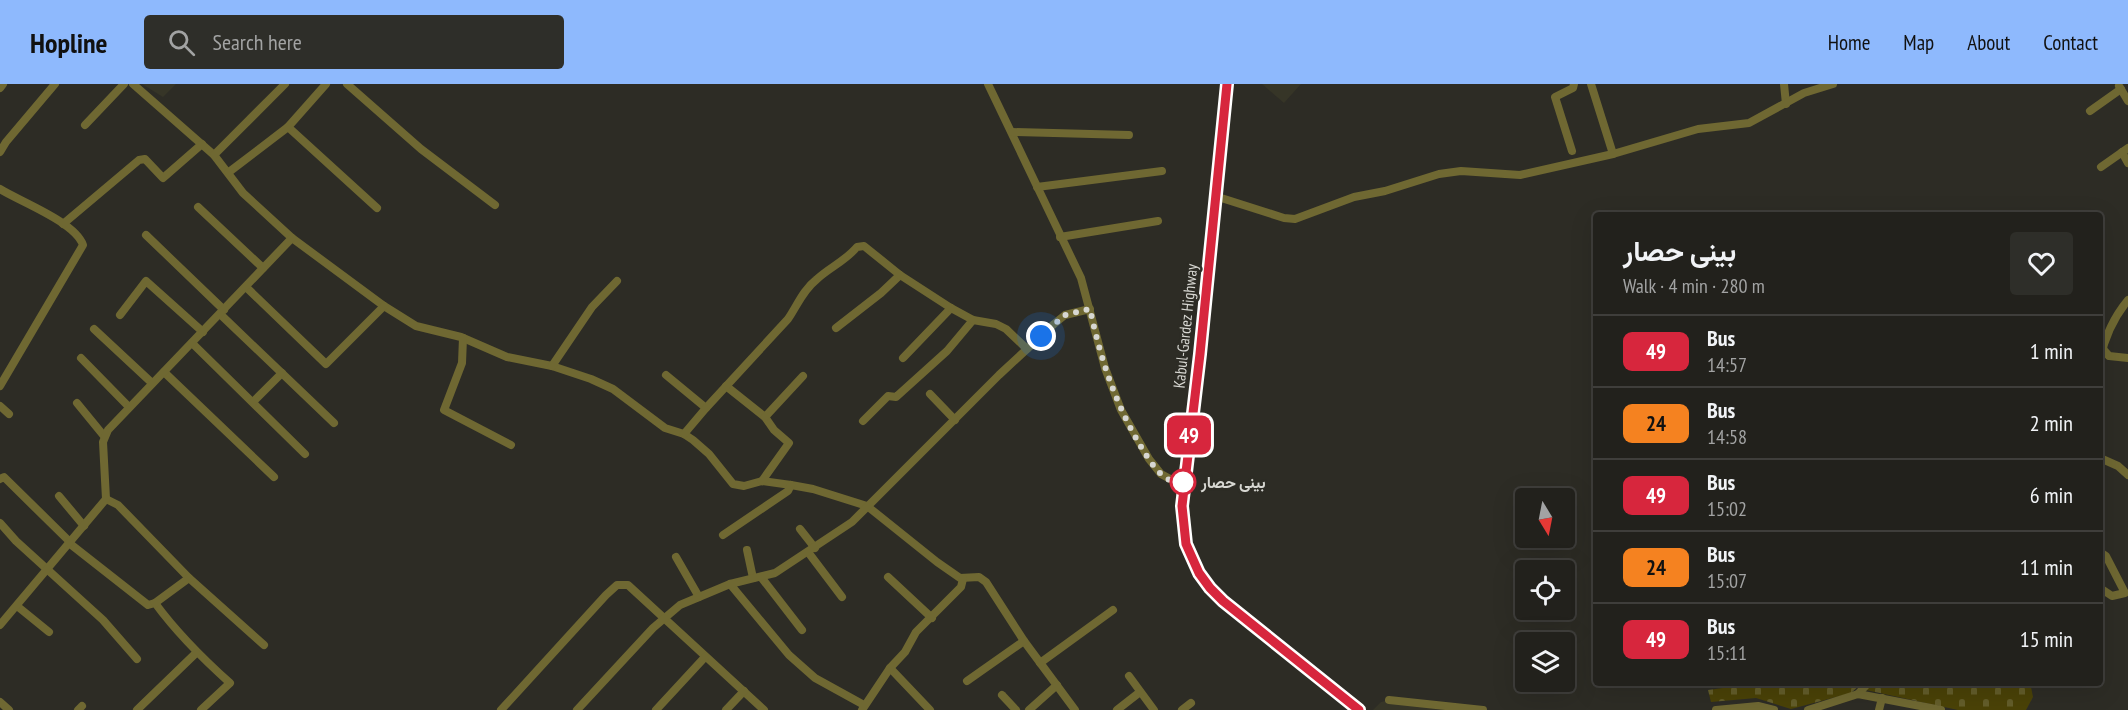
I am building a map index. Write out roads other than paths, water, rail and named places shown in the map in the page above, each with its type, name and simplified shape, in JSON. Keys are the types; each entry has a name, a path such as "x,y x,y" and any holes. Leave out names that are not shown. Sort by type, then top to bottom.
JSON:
{"highway":[{"name":"Kabul-Gardez Highway","path":"1227,84 1200,354 1183,486 1182,525 1186,544 1199,573 1210,588 1241,616 1359,710"}],"street":[{"path":"0,88 3,84"},
{"path":"0,152 55,84"},
{"path":"85,125 124,84"},
{"path":"133,84 214,155 243,193 292,238 384,306 416,326 463,338 507,357 552,366 591,379 613,389 664,428 684,434 709,454 733,484 744,486 762,481 791,485 813,489 867,506 937,562 963,579 979,577 986,582 1024,641 1075,710"},
{"path":"214,155 285,84"},
{"path":"229,172 288,127 326,84"},
{"path":"347,84 421,149 495,205"},
{"path":"988,84 1081,278 1113,391 1149,459 1161,474 1183,486"},
{"path":"1572,151 1555,97 1573,88 1574,84"},
{"path":"1591,84 1613,154"},
{"path":"1784,84 1786,104"},
{"path":"1215,196 1290,219 1354,197 1385,191 1439,174 1461,171 1520,175 1613,154 1698,129 1749,123 1804,93 1833,84"},
{"path":"2090,111 2120,87 2128,101"},
{"path":"288,127 377,208"},
{"path":"1012,132 1129,135"},
{"path":"63,224 139,160 145,159 163,178 202,144"},
{"path":"2101,167 2125,150 2128,162"},
{"path":"1037,187 1162,171"},
{"path":"0,189 63,224 80,238 83,245 0,386"},
{"path":"198,207 263,268"},
{"path":"1060,237 1158,221"},
{"path":"146,235 334,423"},
{"path":"104,436 129,407 292,238"},
{"path":"684,434 789,319 797,303 815,280 847,259 857,247 864,246 900,275 951,308 974,320 996,324 1006,329 1027,350"},
{"path":"836,328 900,275"},
{"path":"120,315 146,281 203,332"},
{"path":"552,366 592,307 617,281"},
{"path":"246,287 326,364 384,306"},
{"path":"2103,345 2114,317 2128,300"},
{"path":"903,358 951,308"},
{"path":"577,710 664,617 680,605 730,584 775,573 852,522 999,375 1065,315 1090,309"},
{"path":"863,420 888,396 896,397 947,351 974,320"},
{"path":"94,329 152,383"},
{"path":"463,338 462,363 444,410 511,445"},
{"path":"192,343 305,454"},
{"path":"2103,349 2109,356 2128,358"},
{"path":"81,358 129,407"},
{"path":"164,372 274,477"},
{"path":"253,402 282,373"},
{"path":"666,375 706,408"},
{"path":"765,417 803,376"},
{"path":"726,386 765,417 774,430 789,443 762,481"},
{"path":"930,394 955,420"},
{"path":"1,624 106,500 104,436 76,403"},
{"path":"0,406 9,414"},
{"path":"2103,459 2118,466 2128,475"},
{"path":"0,479 4,477 70,543 148,605 189,578"},
{"path":"723,536 788,491 791,485"},
{"path":"58,496 84,526"},
{"path":"106,500 118,505 189,578 264,645"},
{"path":"0,523 47,570 103,620 137,659"},
{"path":"801,529 842,597"},
{"path":"747,550 757,578 802,630"},
{"path":"2103,554 2126,592 2112,596 2103,590"},
{"path":"676,557 699,597"},
{"path":"888,577 933,618"},
{"path":"730,584 789,655 815,678 863,707 890,668 905,652 916,632 933,618 961,587 963,579"},
{"path":"501,710 616,585 628,585 634,588 764,710"},
{"path":"154,603 173,628 230,683 201,710"},
{"path":"17,606 49,632"},
{"path":"1040,663 1113,610"},
{"path":"967,681 1024,641"},
{"path":"137,710 196,652"},
{"path":"656,710 705,657"},
{"path":"890,668 924,708"},
{"path":"1129,676 1154,710"},
{"path":"1029,710 1057,686"},
{"path":"1858,694 1865,686"},
{"path":"726,710 744,691"},
{"path":"1117,710 1140,692"},
{"path":"1808,710 1858,694 1941,710"},
{"path":"1002,695 1016,710"},
{"path":"1879,710 1882,698"},
{"path":"1400,710 1389,700 1483,710"},
{"path":"1182,710 1191,703"},
{"path":"1716,710 1758,706 1774,710"}],"place":[{"name":"بینی حصار","path":"1183,482"}]}
